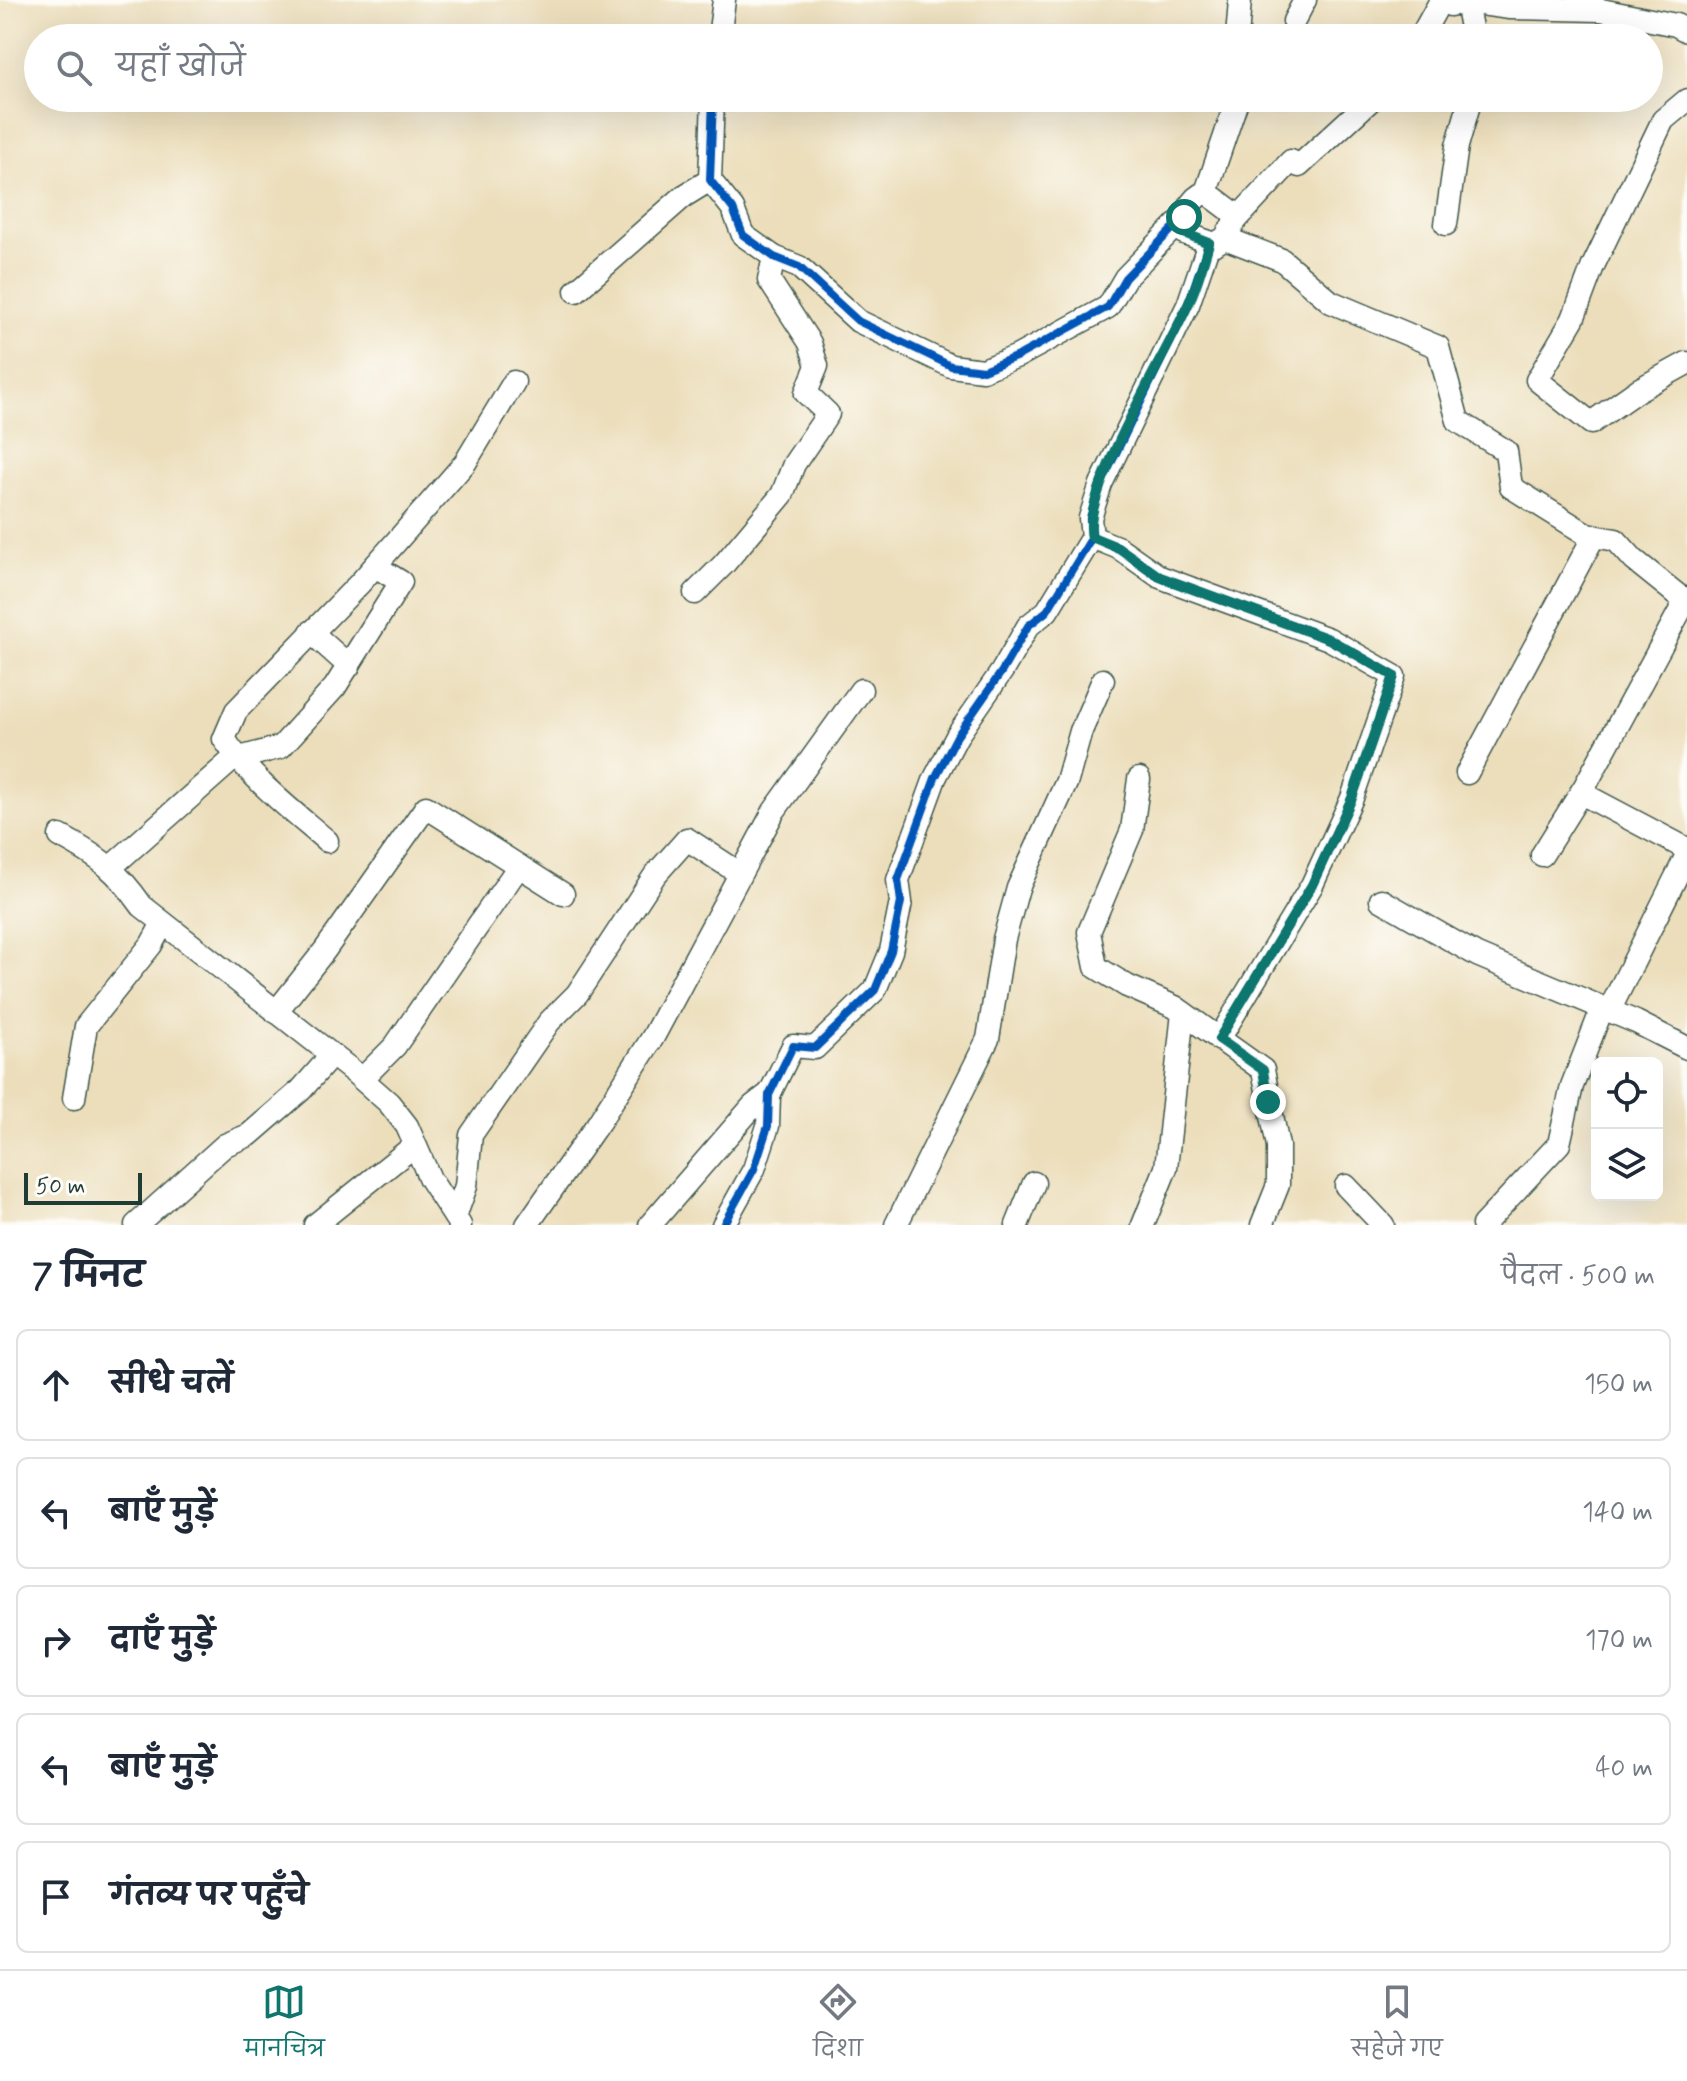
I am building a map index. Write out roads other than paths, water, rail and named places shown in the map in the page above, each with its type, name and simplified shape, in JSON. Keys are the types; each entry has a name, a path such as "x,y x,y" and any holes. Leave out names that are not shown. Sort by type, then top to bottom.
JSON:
{"street":[{"path":"721,24 724,0"},
{"path":"1238,24 1240,0"},
{"path":"1294,21 1305,0"},
{"path":"1428,24 1440,1 1450,5 1466,2 1510,8 1601,10 1676,25 1687,31"},
{"path":"1466,2 1470,24"},
{"path":"1687,100 1663,120 1593,266 1573,319 1537,380 1591,423 1638,390 1687,363"},
{"path":"712,112 710,180 733,209 743,235 774,257 799,267 858,321 951,366 983,370 1018,356 1108,307 1125,278 1184,217 1197,195 1206,192"},
{"path":"1206,192 1233,112"},
{"path":"1223,234 1291,161 1299,166 1358,112"},
{"path":"1446,224 1457,146 1467,112"},
{"path":"576,291 684,196 710,180"},
{"path":"723,1225 754,1169 768,1126 770,1093 793,1046 815,1048 875,990 891,951 901,902 898,880 935,778 957,736 1002,671 1028,626 1047,611 1092,537 1090,518 1101,484 1234,213 1206,192"},
{"path":"1184,217 1184,233 1223,234 1282,260 1331,302 1438,347 1458,421 1506,451 1511,487 1594,536 1616,540 1634,560 1686,600 1581,793 1542,855"},
{"path":"695,593 724,564 782,495 794,464 828,414 806,393 817,366 810,343 769,280 774,257"},
{"path":"327,841 268,791 224,739 236,711 375,566 465,463 514,382"},
{"path":"1467,773 1594,536"},
{"path":"1092,537 1119,548 1160,577 1329,639 1394,676 1352,798 1312,885 1219,1039"},
{"path":"111,867 238,759 281,747 349,666 401,582 375,566"},
{"path":"311,632 349,666"},
{"path":"896,1225 988,1039 1004,939 1018,888 1067,781 1081,731 1103,680"},
{"path":"527,1225 599,1122 653,1037 774,811 861,690"},
{"path":"1139,779 1132,830 1089,932 1096,967 1183,1013 1263,1070 1278,1146 1278,1185 1262,1225"},
{"path":"1581,793 1687,849"},
{"path":"276,1012 325,950 426,807 563,894"},
{"path":"60,836 111,867 142,906 389,1103 407,1126 430,1179 457,1221"},
{"path":"457,1221 466,1186 471,1135 549,1022 577,994 655,875 687,839 739,873"},
{"path":"1483,1225 1559,1144 1572,1086 1606,1010 1687,855"},
{"path":"362,1079 395,1046 519,866"},
{"path":"1381,900 1477,955 1687,1048"},
{"path":"74,1098 86,1026 151,945 163,923"},
{"path":"1143,1225 1166,1168 1183,1013"},
{"path":"136,1225 225,1145 249,1135 301,1090 332,1055"},
{"path":"650,1225 753,1106 770,1093"},
{"path":"315,1225 415,1145"},
{"path":"1017,1225 1034,1183"},
{"path":"1346,1186 1383,1225"}]}
